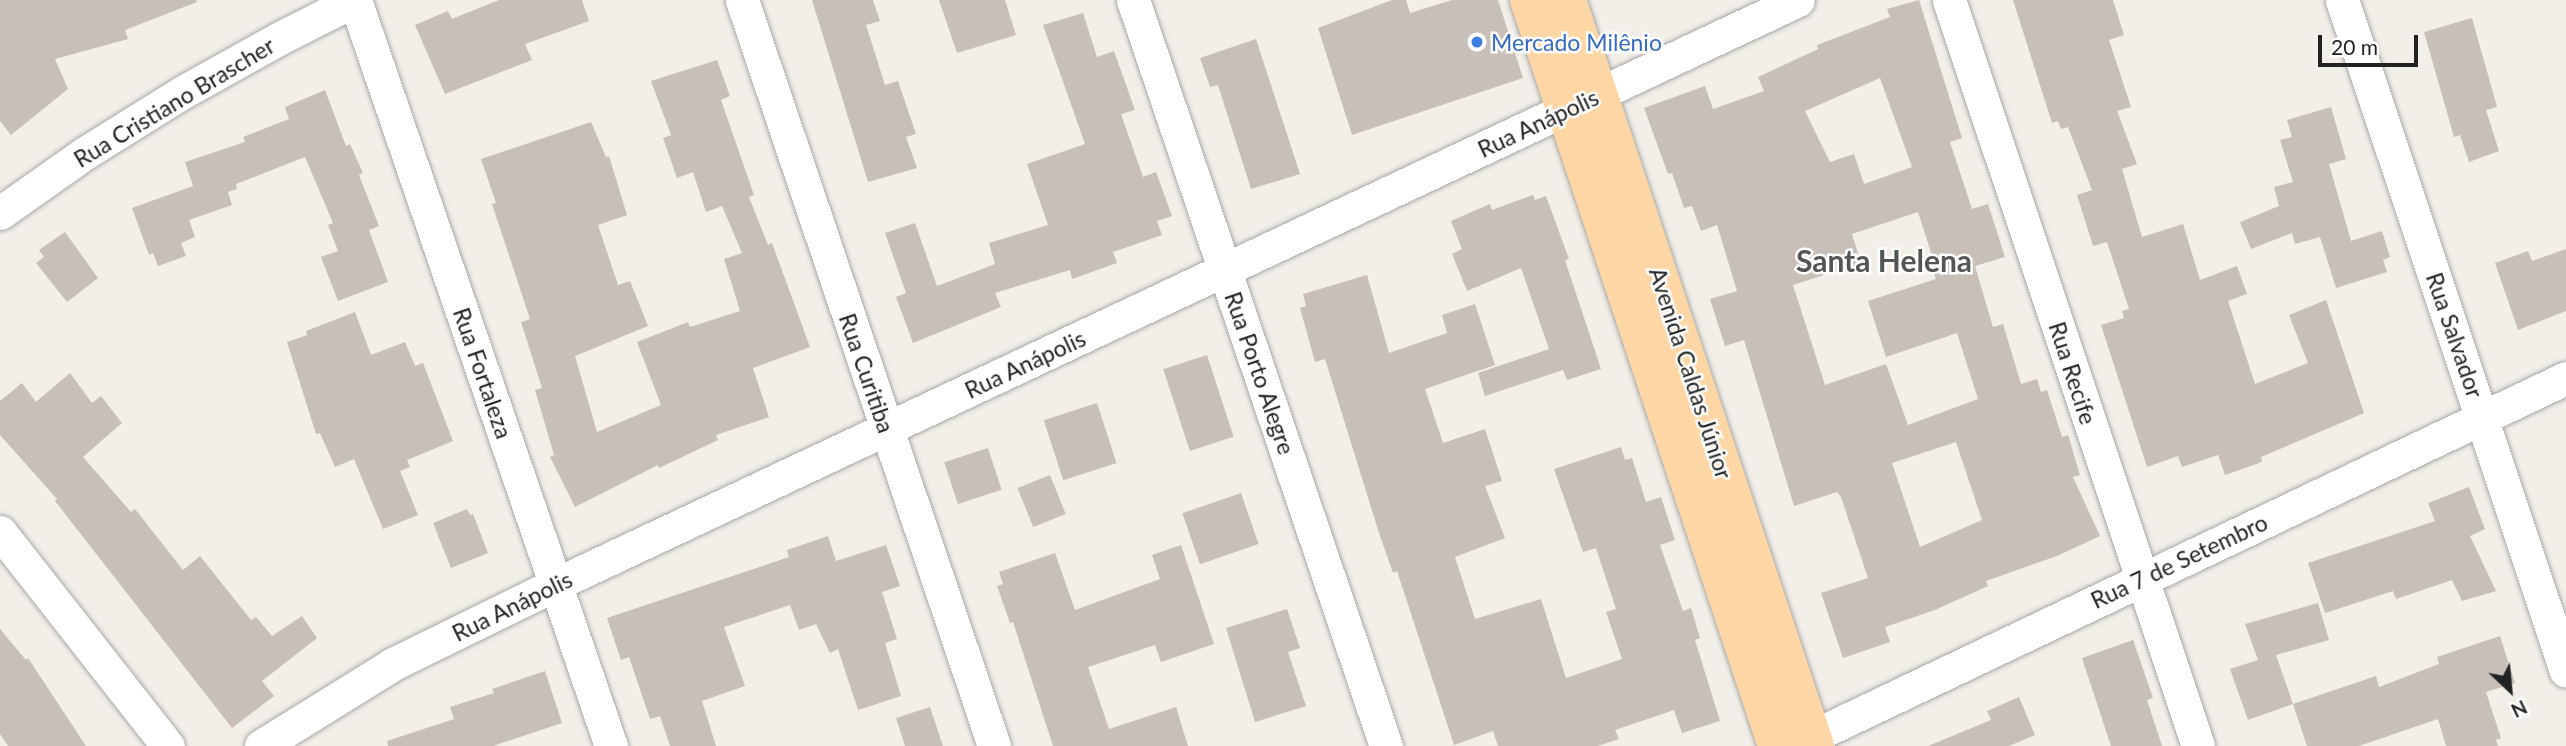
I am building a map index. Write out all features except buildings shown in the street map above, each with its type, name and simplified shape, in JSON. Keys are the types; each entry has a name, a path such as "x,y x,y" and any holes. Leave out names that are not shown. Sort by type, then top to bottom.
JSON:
{"main road":[{"name":"Avenida Caldas Júnior","path":"1529,0 1582,102 1799,744"},
{"name":"Avenida Caldas Júnior","path":"1567,0 1582,102"}],"street":[{"name":"Rua Cristiano Brascher","path":"0,213 85,153 183,92 355,0"},
{"name":"Rua Fortaleza","path":"355,0 611,746"},
{"name":"Rua Curitiba","path":"742,0 994,746"},
{"name":"Rua Porto Alegre","path":"1133,0 1386,746"},
{"name":"Rua Anápolis","path":"261,746 393,664 556,584 1798,0"},
{"name":"Rua Recife","path":"1949,0 2198,746"},
{"name":"Rua Salvador","path":"2342,0 2566,671"},
{"name":"Rua 7 de Setembro","path":"1799,744 2566,377"},
{"path":"0,532 168,746"}],"place":[{"name":"Mercado Milênio","path":"1477,42"}],"district":[{"name":"Santa Helena","path":"1884,260"}]}
